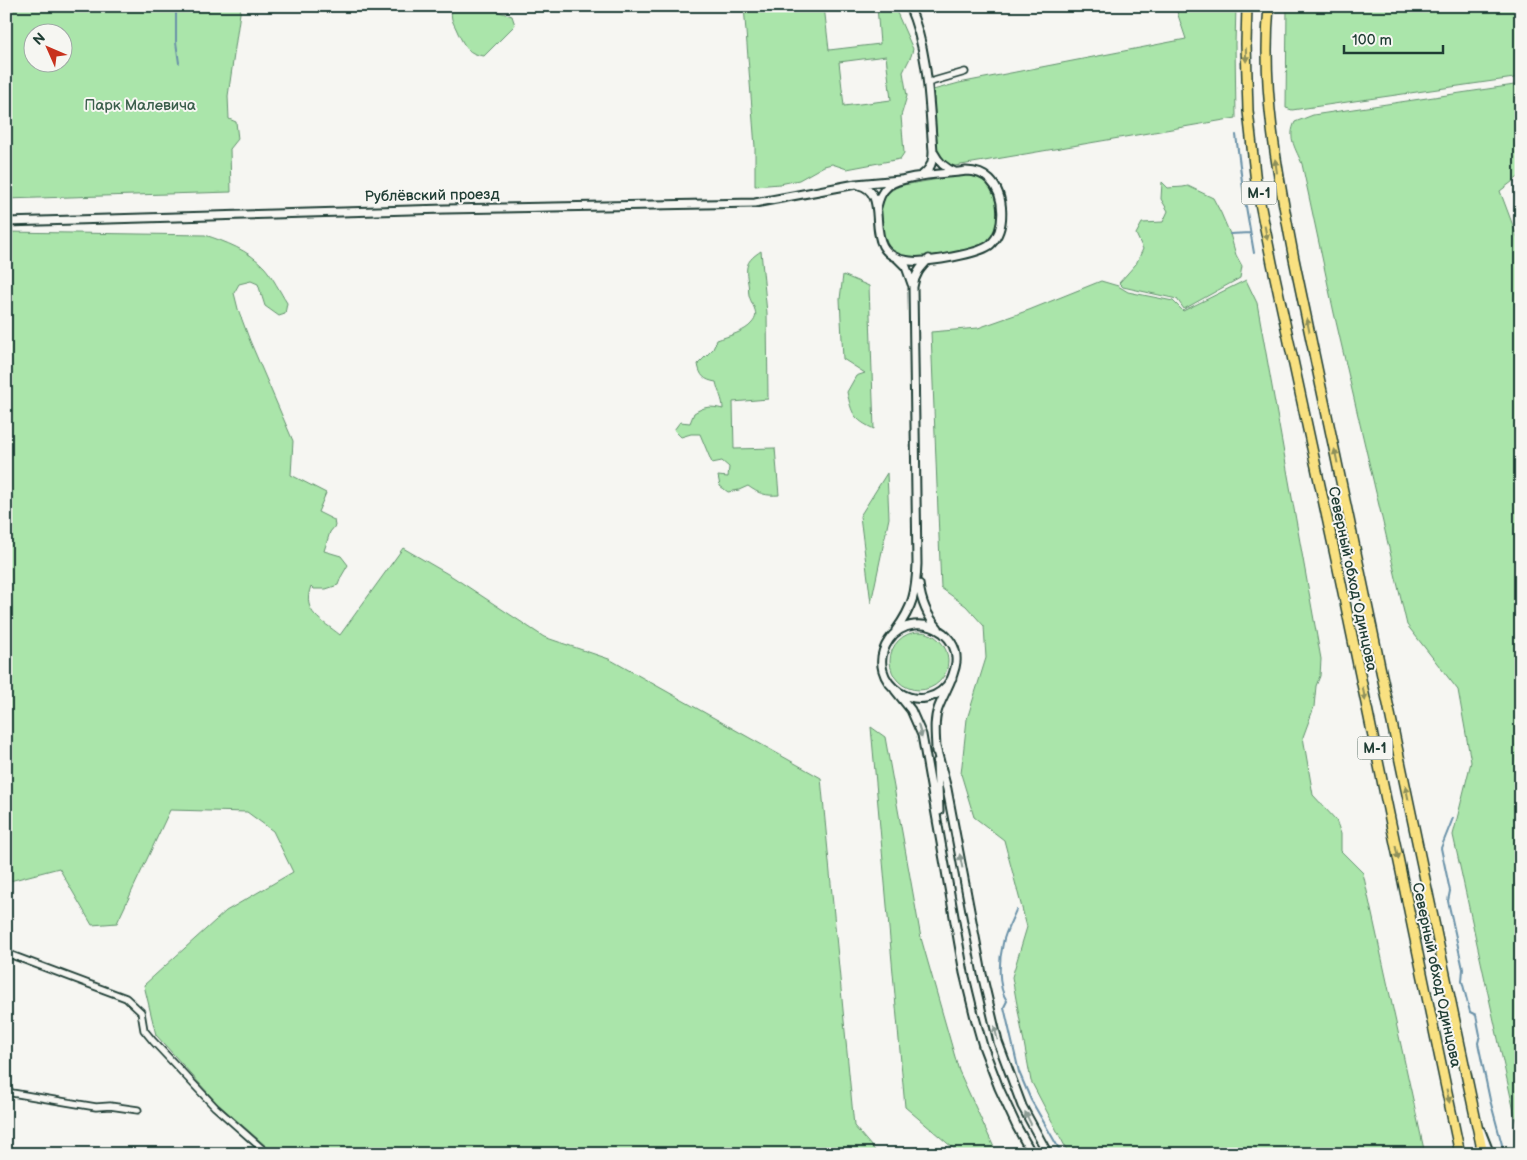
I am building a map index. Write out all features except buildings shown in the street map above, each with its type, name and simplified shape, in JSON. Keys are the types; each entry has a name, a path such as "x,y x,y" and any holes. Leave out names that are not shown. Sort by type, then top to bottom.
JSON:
{"highway":[{"name":"Северный обход Одинцова","path":"1247,6 1248,112 1258,191 1460,1154"},
{"name":"Северный обход Одинцова","path":"1269,6 1270,110 1282,196 1483,1154"}],"street":[{"path":"909,6 924,52 933,151 931,166 919,177"},
{"path":"927,84 965,72"},
{"path":"933,151 947,169 956,172"},
{"path":"877,207 883,191 889,185 900,180 956,172 976,171 983,174 991,181 999,196 1002,222 992,244 982,250 929,259 911,261 897,258"},
{"name":"Рублёвский проезд","path":"6,222 455,208 755,202 856,184 900,180"},
{"path":"856,184 871,191 875,197 878,237 882,247 906,267 913,287"},
{"path":"929,259 919,269 914,278 913,287 916,590 913,603 906,617 889,640 882,657 883,670 887,681 912,710 920,729 941,837 964,974 974,1014 983,1046 999,1088 1032,1154"},
{"path":"917,564 922,602 933,623 947,638 955,654 956,666 937,710 935,732 941,837"},
{"path":"889,640 903,628 914,625 932,627 947,638"},
{"path":"895,690 912,698 924,698 941,692 952,678"},
{"path":"936,747 947,789 982,974 998,1042 1022,1106 1048,1154"},
{"path":"6,953 126,998 141,1012 144,1030 153,1041 215,1107 268,1154"},
{"path":"6,1092 96,1107 110,1106 138,1110"},
{"path":"1474,1112 1490,1154"}],"green space":[{"name":"Парк Малевича","path":"6,6 241,6 228,96 229,119 236,122 238,139 230,149 231,192 6,199"},
{"path":"452,6 493,6 496,11 512,16 515,25 484,56 474,54 463,42 452,21"},
{"path":"744,6 824,6 829,50 880,44 877,6 894,6 913,49 903,72 907,96 901,116 904,153 900,159 847,169 832,164 824,166 799,180 755,186 755,147","holes":["886,56 891,100 844,106 839,62"]},
{"path":"1175,6 1236,6 1236,118 955,166 945,161 938,153 933,90 959,83 1186,39"},
{"path":"1287,6 1521,6 1521,77 1292,110 1286,108"},
{"path":"1521,84 1521,175 1500,191 1521,247 1521,1143 1453,835 1471,762 1458,690 1407,625 1334,313 1302,164 1293,143 1292,133 1295,122 1313,115"},
{"path":"963,175 980,179 988,185 995,198 996,225 990,240 984,245 969,250 912,258 900,255 890,249 883,238 880,220 881,207 886,196 903,185"},
{"path":"1162,182 1168,188 1188,186 1213,198 1230,234 1236,255 1242,266 1240,278 1184,309 1177,299 1123,287 1119,283 1136,264 1143,249 1136,234 1142,223 1163,222 1168,211 1161,199"},
{"path":"6,232 205,235 244,251 264,267 287,303 285,314 279,316 265,306 258,284 251,281 239,284 234,293 250,341 293,441 291,475 326,493 318,512 334,520 335,526 330,532 324,551 341,556 348,565 338,585 326,589 314,589 311,586 309,603 315,615 340,635 403,548 453,577 544,637 609,659 821,778 854,1126 878,1154 275,1154 217,1103 156,1035 144,985 226,911 293,872 273,831 247,812 170,810 117,923 92,925 59,868 6,882"},
{"path":"761,251 767,313 768,399 733,402 734,449 775,448 779,495 763,494 748,486 728,492 720,486 718,476 728,477 729,467 722,461 712,463 700,434 681,437 674,430 680,422 690,423 694,413 701,409 711,407 723,409 716,382 703,377 698,364 713,349 717,340 745,329 755,319 756,312 749,295 747,268 752,258"},
{"path":"843,275 869,286 874,429 854,415 847,392 856,376 865,373 843,359 840,299"},
{"path":"1246,280 1257,303 1321,659 1314,707 1303,737 1313,795 1336,820 1341,834 1341,851 1363,873 1425,1154 1069,1154 1031,1081 1012,977 1027,927 1004,840 974,817 961,774 967,719 986,658 984,626 966,606 941,588 931,332 978,328 1101,281 1118,286 1128,292 1173,301 1183,311"},
{"path":"887,473 889,518 871,603 860,516"},
{"path":"919,632 930,634 943,645 948,661 946,672 935,685 919,690 908,688 895,677 890,661 892,650 903,637"},
{"path":"871,727 885,737 921,938 959,1071 997,1154 960,1154 905,1107"}],"waterway":[{"path":"176,6 176,42 179,63"},
{"path":"1236,135 1254,253"},
{"path":"1230,234 1250,233"},
{"path":"1453,818 1441,848 1450,891 1448,901 1463,969 1462,981 1470,1012 1476,1015 1480,1035 1478,1043 1490,1100 1504,1152 1508,1154"},
{"path":"1016,910 1005,935 1001,957 1000,981 1007,1001 1004,1007 1019,1072 1031,1100 1062,1154"}]}
